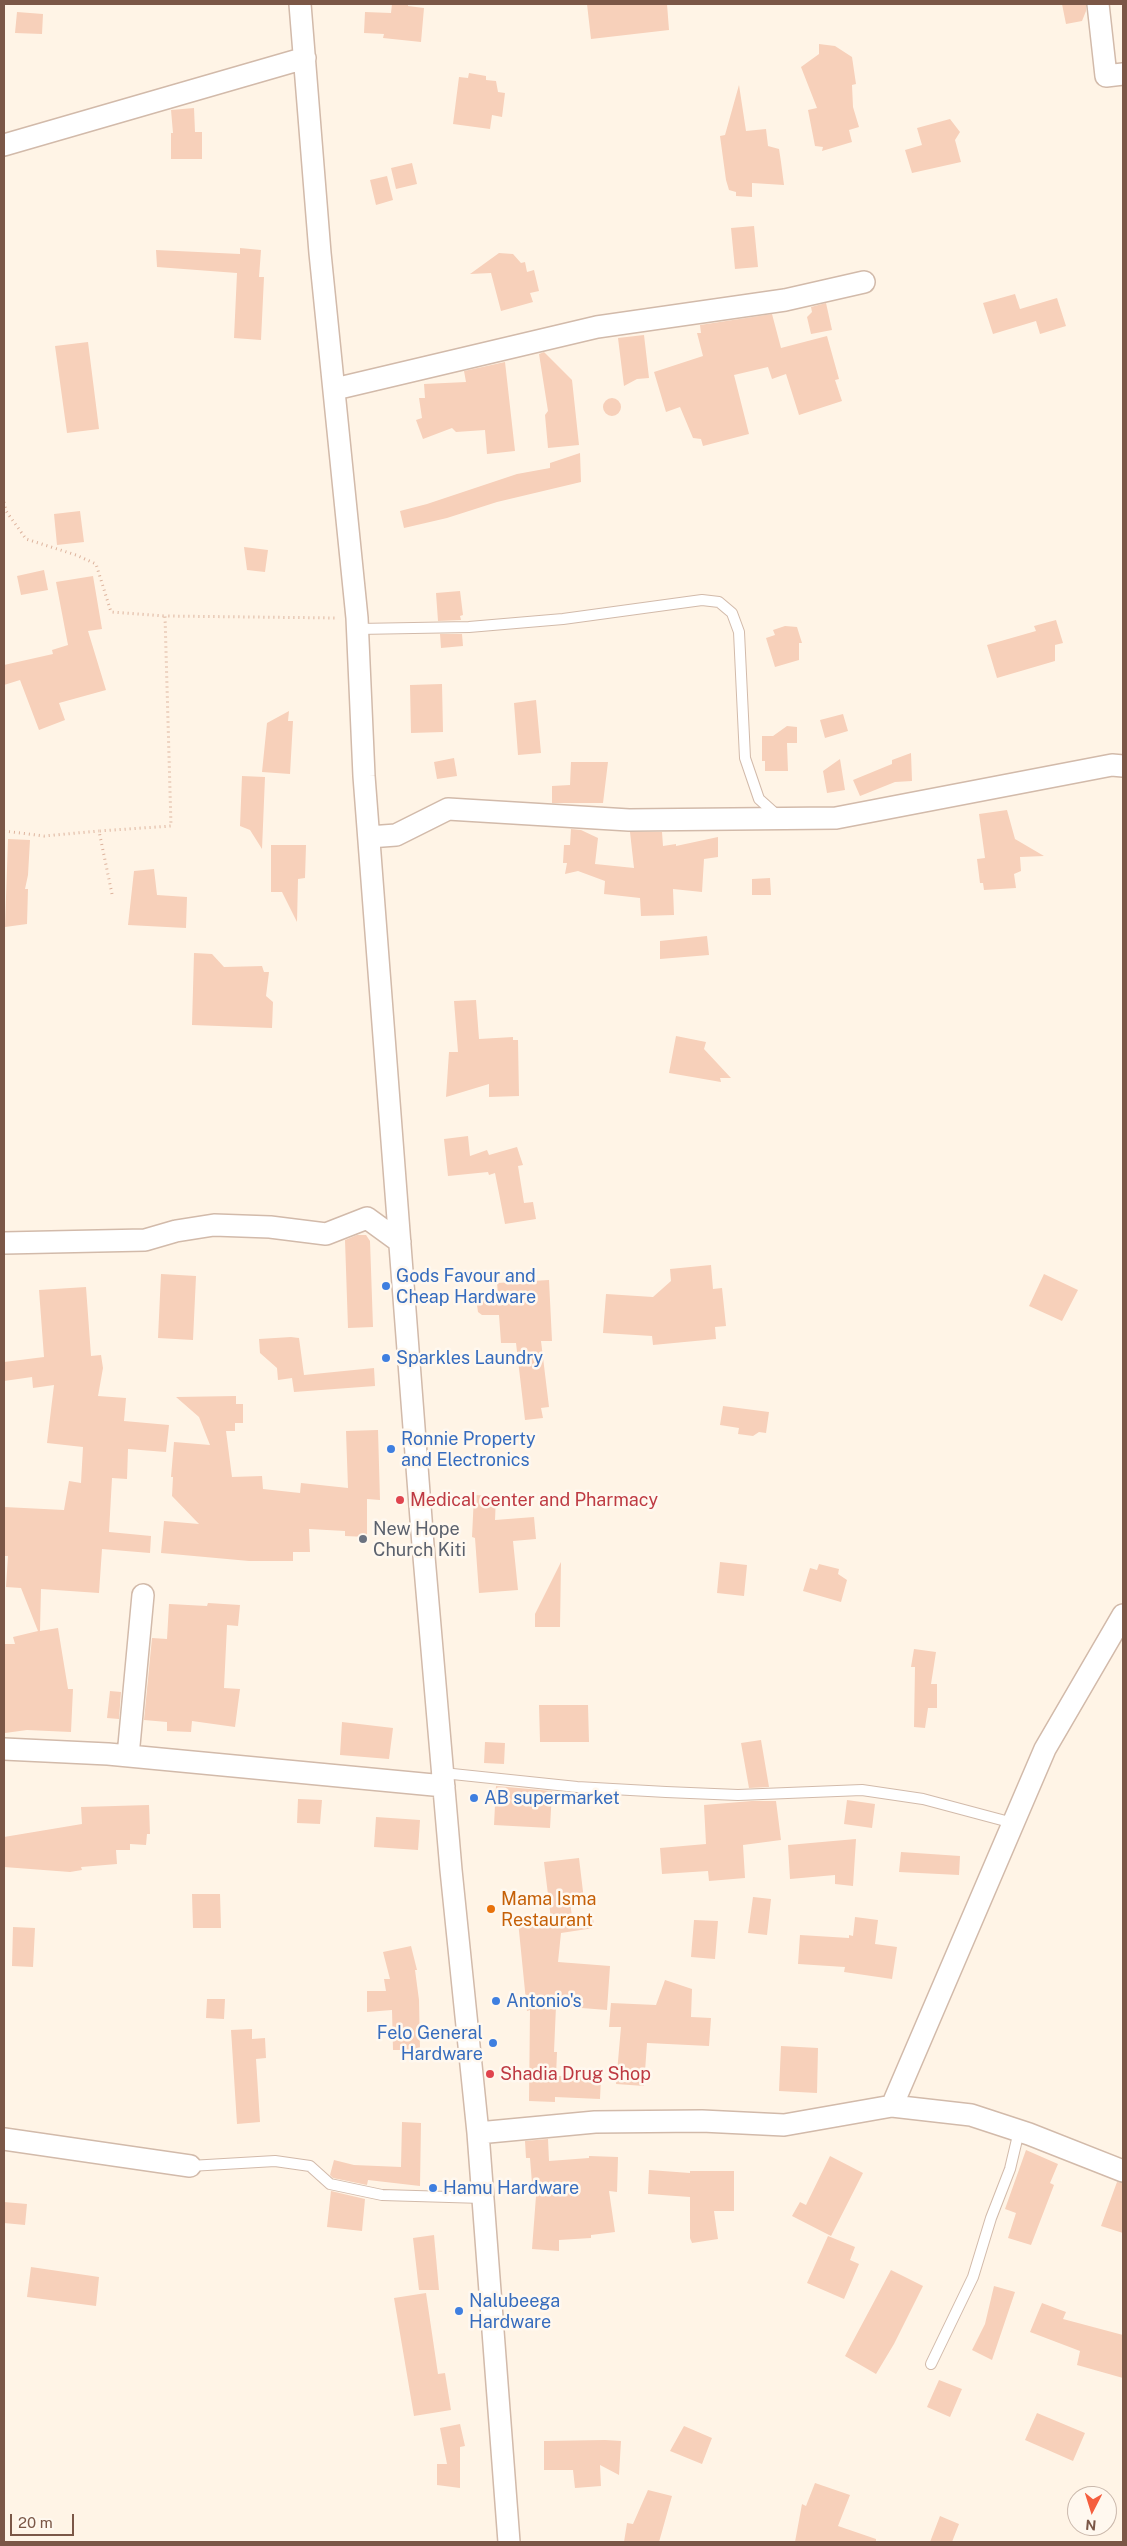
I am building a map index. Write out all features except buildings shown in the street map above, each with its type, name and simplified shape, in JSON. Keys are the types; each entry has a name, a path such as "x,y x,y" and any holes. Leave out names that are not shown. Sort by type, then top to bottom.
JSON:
{"street":[{"path":"300,4 320,253 358,624 369,837 400,1242 443,1779 478,2133 509,2542"},
{"path":"1098,4 1106,76 1123,74"},
{"path":"4,145 305,58"},
{"path":"335,389 597,327 785,300 864,282"},
{"path":"369,837 396,835 448,809 629,820 836,818 1112,765 1123,766"},
{"path":"4,1243 146,1240 214,1225 270,1227 326,1234 367,1218 400,1242"},
{"path":"128,1756 143,1595"},
{"path":"892,2106 1045,1749 1123,1615"},
{"path":"4,1749 443,1779"},
{"path":"478,2133 595,2122 702,2122 784,2125 892,2106 971,2115 1019,2131 1123,2171"},
{"path":"4,2139 190,2166"}],"lane":[{"path":"358,624 469,627 563,618 702,600 720,602 732,613 739,632 745,758 759,798 781,818"},
{"path":"443,1779 738,1795 862,1790 923,1799 1013,1823"},
{"path":"931,2364 973,2277 991,2218 1010,2169 1019,2131"},
{"path":"190,2166 276,2161 310,2166 330,2184 382,2195 483,2198"}],"path":[{"path":"4,502 6,511 26,538 76,554 96,564 111,612 358,624"},
{"path":"4,831 44,836 171,826 165,616"},
{"path":"99,831 112,894"}],"place":[{"name":"Gods Favour and Cheap Hardware","path":"386,1286"},
{"name":"Sparkles Laundry","path":"386,1358"},
{"name":"Ronnie Property and Electronics","path":"391,1449"},
{"name":"Medical center and Pharmacy","path":"400,1500"},
{"name":"New Hope Church Kiti","path":"363,1539"},
{"name":"AB supermarket","path":"474,1798"},
{"name":"Mama Isma Restaurant","path":"491,1909"},
{"name":"Antonio's","path":"496,2001"},
{"name":"Felo General Hardware","path":"493,2043"},
{"name":"Shadia Drug Shop","path":"490,2074"},
{"name":"Hamu Hardware","path":"433,2188"},
{"name":"Nalubeega Hardware","path":"459,2311"}]}
